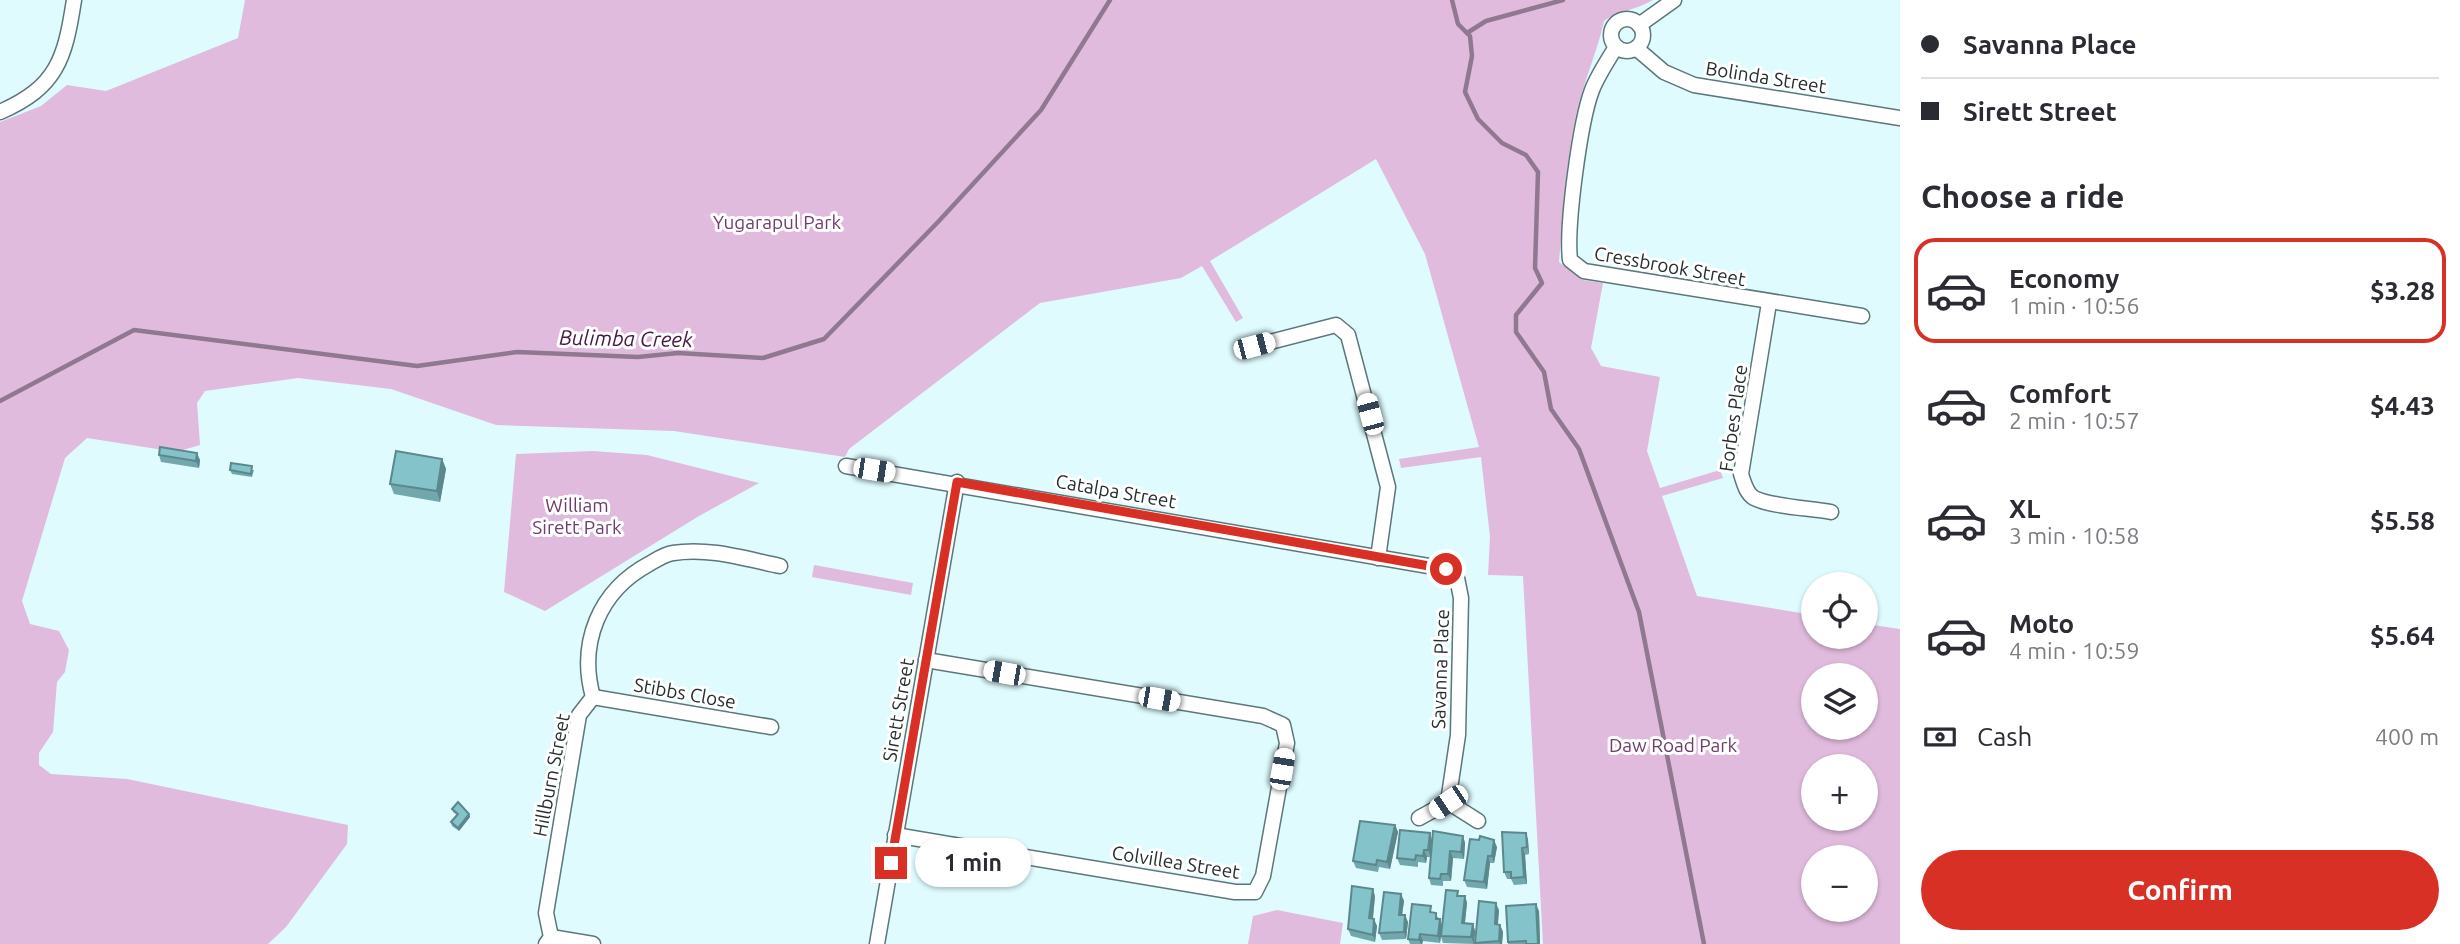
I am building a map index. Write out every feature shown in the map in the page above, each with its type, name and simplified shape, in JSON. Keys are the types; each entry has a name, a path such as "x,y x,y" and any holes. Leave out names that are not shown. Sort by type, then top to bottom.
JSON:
{"street":[{"path":"0,113 36,94 52,76 65,48 74,0"},
{"path":"1639,25 1674,0"},
{"path":"1627,19 1639,25 1643,37 1636,48 1628,51 1616,47 1610,35 1615,23 1627,19"},
{"name":"Cressbrook Street","path":"1616,47 1593,89 1583,125 1569,236 1570,260 1584,271 1862,316"},
{"name":"Bolinda Street","path":"1636,48 1664,72 1694,85 1900,118"},
{"name":"Forbes Place","path":"1769,303 1741,474 1745,489 1754,498 1768,502 1831,512"},
{"path":"1254,346 1323,327 1336,326 1348,335 1388,487 1378,558"},
{"name":"Catalpa Street","path":"846,466 957,482 1378,558"},
{"name":"Sirett Street","path":"877,944 957,482"},
{"name":"Hillburn Street","path":"549,940 546,913 579,715 593,697 586,673 594,627 607,596 633,573 670,553 701,551 780,566"},
{"name":"Savanna Place","path":"1378,558 1446,569 1457,578 1461,598 1460,708 1448,802"},
{"name":"Colvillea Street","path":"895,835 1235,892 1255,892 1263,876 1287,743 1283,725 1263,716 926,660"},
{"name":"Stibbs Close","path":"593,697 771,727"},
{"path":"1419,818 1448,802 1478,821"},
{"path":"549,940 593,944"}],"green space":[{"name":"Yugarapul Park","path":"245,0 1653,0 1604,21 1579,103 1573,133 1559,262 1583,280 1603,283 1591,348 1601,366 1660,377 1647,451 1660,488 1720,470 1723,478 1662,496 1697,596 1801,613 1801,649 1878,649 1878,626 1900,629 1900,944 1543,944 1523,576 1488,575 1490,537 1481,457 1401,468 1399,459 1479,447 1425,254 1376,159 1210,261 1243,318 1236,322 1202,266 1181,278 1040,303 849,449 845,457 674,431 496,425 391,389 298,378 205,391 197,403 200,445 176,452 87,438 65,458 22,601 30,624 59,631 69,650 65,672 57,682 53,732 39,753 39,765 51,774 127,779 348,825 347,844 286,927 268,944 0,944 0,122 41,106 67,85 106,91 238,38"},
{"name":"William Sirett Park","path":"593,451 647,455 759,483 699,516 545,611 504,592 516,454"},
{"path":"814,565 913,583 911,595 812,577"},
{"path":"1277,910 1343,923 1340,944 1248,944 1253,916"}],"building":[{"path":"160,447 197,453 196,461 159,455"},
{"path":"396,451 442,459 437,491 390,484"},
{"path":"231,463 252,466 251,474 230,470"},
{"path":"458,802 469,814 458,828 451,822 458,814 452,809"},
{"path":"1360,821 1395,825 1387,862 1377,860 1376,865 1353,861"},
{"path":"1400,830 1430,833 1428,850 1424,850 1423,856 1416,855 1415,860 1397,858"},
{"path":"1433,831 1463,836 1461,852 1450,851 1448,874 1441,874 1440,879 1429,878"},
{"path":"1502,832 1526,833 1527,847 1522,848 1524,877 1511,878 1511,872 1504,872"},
{"path":"1480,836 1494,840 1492,856 1488,856 1484,882 1464,880 1470,839 1479,840"},
{"path":"1352,886 1373,889 1369,918 1374,919 1373,935 1348,929"},
{"path":"1446,890 1458,891 1457,896 1465,896 1462,923 1473,924 1471,937 1441,936"},
{"path":"1384,892 1401,894 1399,915 1405,915 1404,932 1379,933"},
{"path":"1479,901 1496,903 1495,924 1500,925 1499,941 1475,943"},
{"path":"1412,904 1431,906 1430,912 1436,913 1436,919 1440,919 1438,936 1420,934 1419,940 1408,939"},
{"path":"1536,904 1538,944 1526,944 1526,941 1508,942 1506,906"}],"waterway":[{"name":"Bulimba Creek","path":"0,401 134,330 417,366 517,352 638,357 678,353 763,358 824,339 938,222 1041,110 1110,0"},
{"path":"1452,0 1458,24 1470,36 1472,56 1465,92 1478,119 1502,143 1526,155 1538,172 1535,268 1542,283 1516,315 1516,332 1544,372 1551,409 1579,449 1639,612 1704,944"},
{"path":"1467,33 1486,21 1563,0"}],"route":[{"path":"891,863 957,482 1446,569"}],"park label":[{"name":"Daw Road Park","path":"1673,745"}]}
